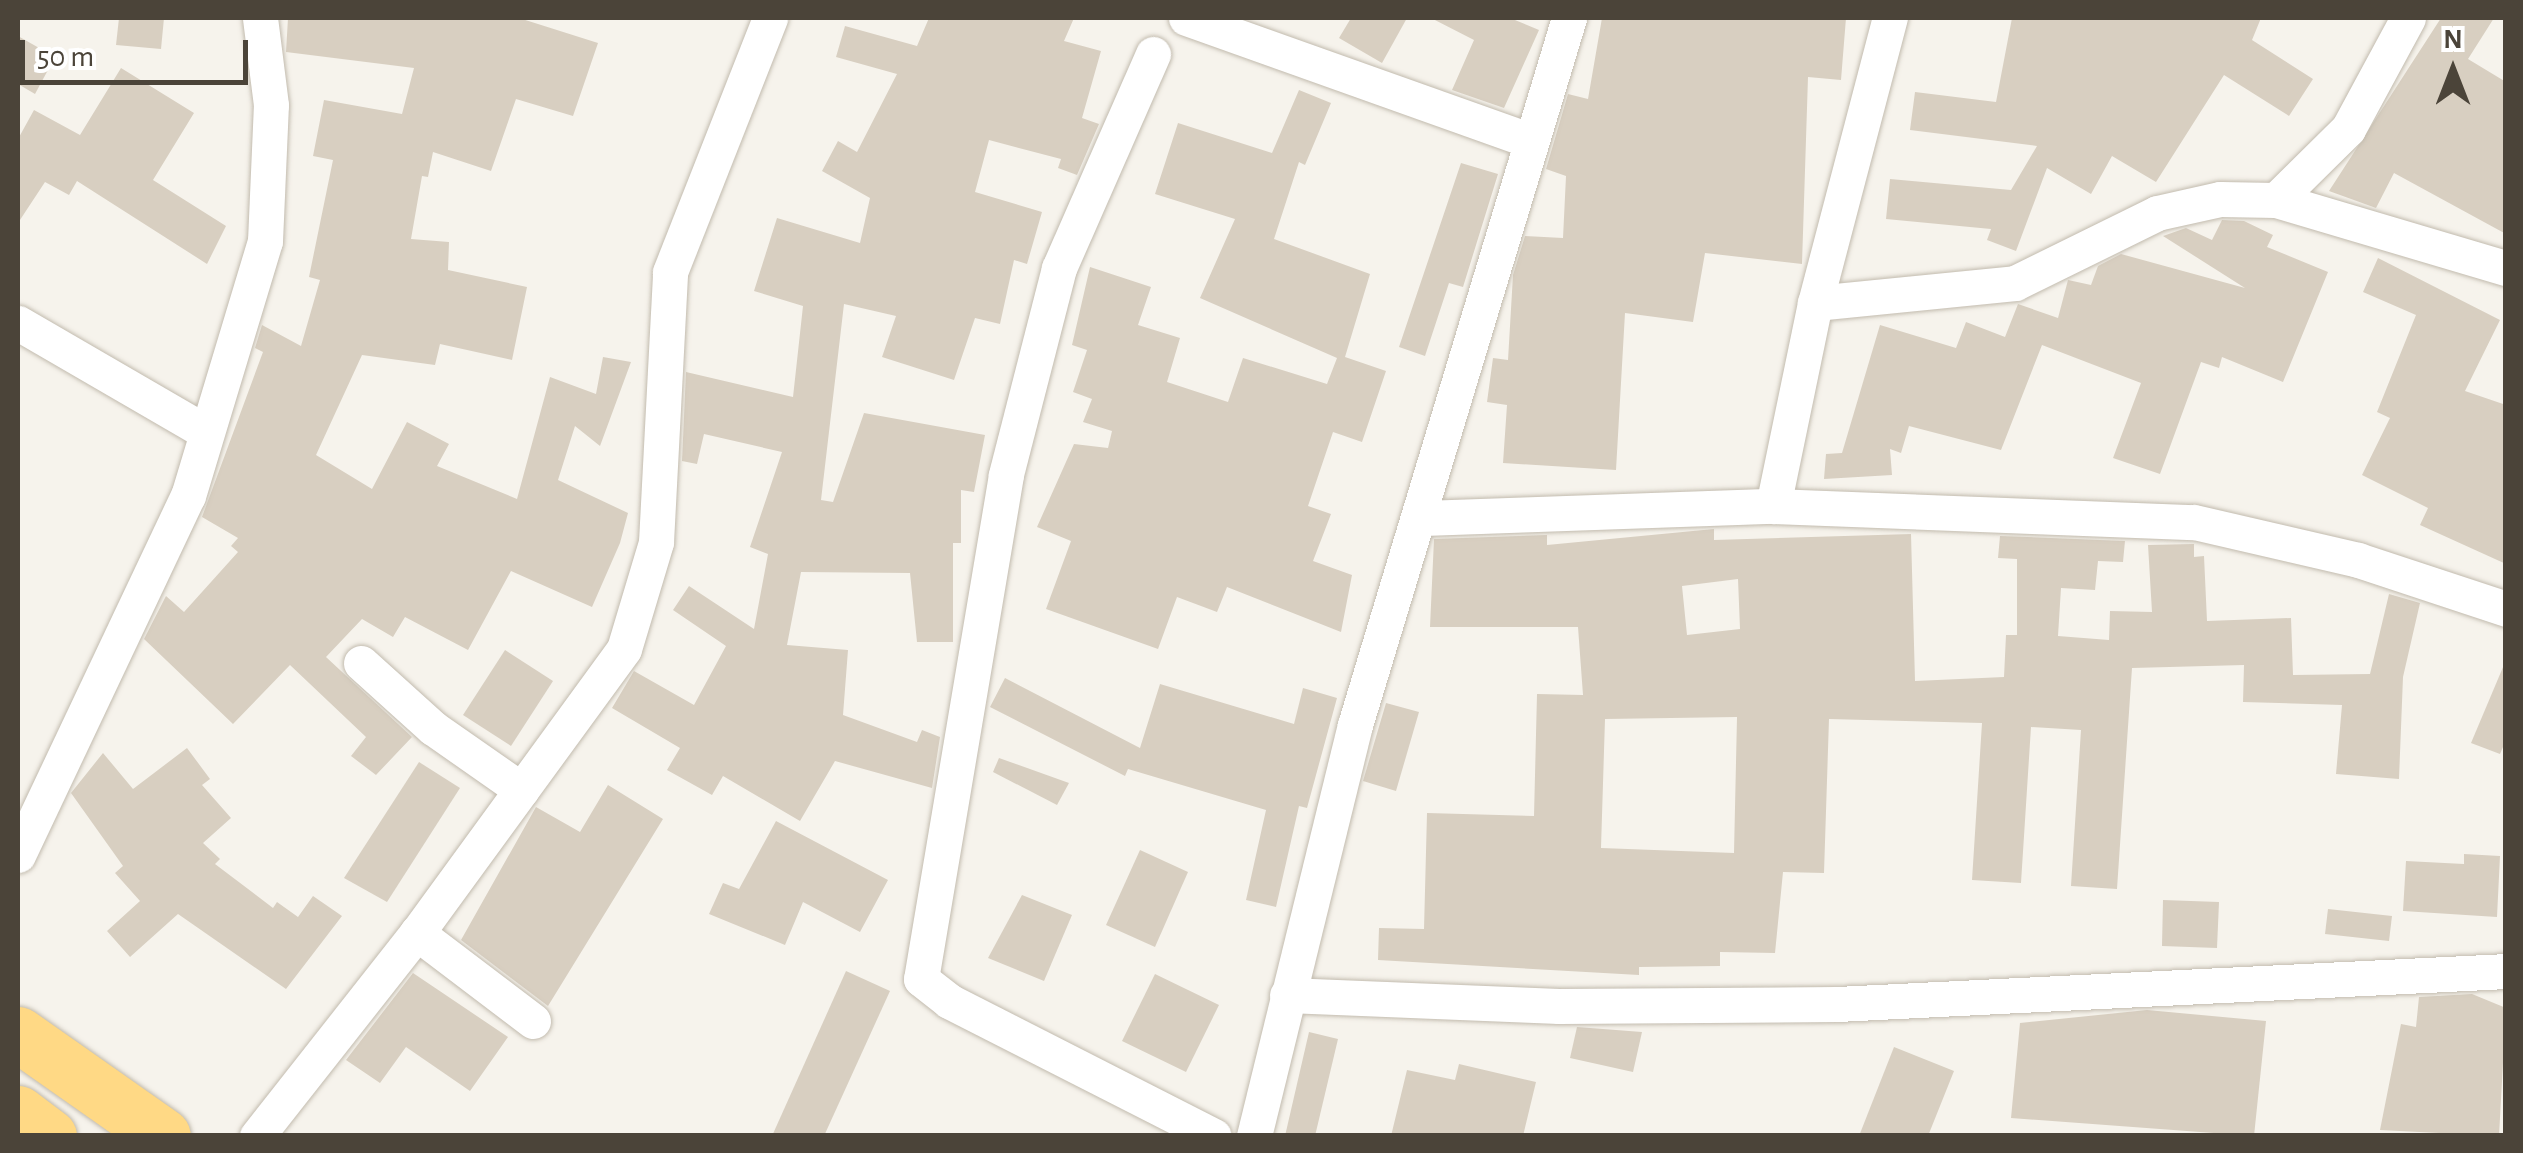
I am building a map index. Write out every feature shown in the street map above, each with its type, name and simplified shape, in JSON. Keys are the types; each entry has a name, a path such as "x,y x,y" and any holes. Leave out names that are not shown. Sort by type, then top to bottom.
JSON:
{"highway":[{"path":"18,1034 163,1136"}],"street":[{"path":"18,855 164,553 265,241 271,105 260,18"},
{"path":"257,1136 417,933 624,649 656,542 670,272 770,18"},
{"path":"1186,18 1225,24 1529,140"},
{"path":"1254,1136 1356,725 1423,518 1529,140 1569,18"},
{"path":"1773,506 1815,304 1890,18"},
{"path":"2276,200 2348,129 2408,18"},
{"path":"1153,54 1060,268 1006,475 921,979 949,1001 1214,1136"},
{"path":"1815,304 2015,283 2157,213 2220,199 2276,200 2506,268"},
{"path":"18,322 204,432"},
{"path":"1423,518 1615,506 1773,506 2194,522 2358,560 2506,608"},
{"path":"361,663 433,728 522,790"},
{"path":"417,933 533,1021"},
{"path":"1286,995 1559,1006 1836,1004 2506,972"}],"building":[{"path":"119,18 164,18 161,49 116,45"},
{"path":"288,18 519,18 598,43 573,116 516,99 491,171 433,152 428,177 422,176 411,239 449,242 448,270 527,287 512,360 440,344 435,365 362,355 316,455 372,489 407,422 449,444 437,466 517,499 550,377 596,394 603,357 631,362 600,446 575,426 558,480 628,513 620,543 592,607 511,571 468,650 405,617 393,637 362,619 326,657 412,737 376,775 351,756 366,737 290,665 233,724 144,639 166,596 184,612 238,552 231,546 238,538 202,517 263,352 255,348 262,325 301,346 320,280 309,277 333,160 313,156 324,100 402,114 414,68 286,52"},
{"path":"929,18 1074,18 1064,41 1101,51 1082,118 1099,124 1077,175 1058,168 1061,159 989,140 975,192 1042,212 1027,264 1014,260 1000,324 975,318 954,380 882,357 896,316 844,304 821,500 833,502 864,413 985,435 974,492 961,490 961,543 953,543 953,642 917,642 910,573 801,572 787,645 848,650 843,715 917,742 922,730 940,737 932,788 835,761 800,821 723,776 712,795 667,770 680,748 612,708 634,671 694,705 726,646 673,610 689,586 754,629 768,554 750,547 782,452 704,434 697,464 682,461 686,372 793,397 803,306 754,291 777,218 860,243 870,198 822,171 838,141 857,152 897,74 836,57 845,26 917,46"},
{"path":"1351,18 1407,18 1382,63 1339,38"},
{"path":"1431,18 1510,18 1539,30 1504,108 1452,90 1474,40"},
{"path":"1602,18 1846,18 1841,80 1808,77 1802,264 1705,253 1693,322 1625,313 1616,470 1503,463 1507,405 1487,402 1493,358 1508,360 1513,275 1525,236 1563,238 1566,176 1546,169 1568,94 1588,99"},
{"path":"2012,18 2261,18 2252,40 2313,79 2289,116 2224,75 2156,182 2112,156 2091,194 2047,168 2016,251 1987,240 1991,229 1886,219 1890,179 2011,190 2037,146 1910,130 1915,92 1996,102"},
{"path":"2441,18 2494,18 2468,59 2506,82 2506,234 2394,173 2376,208 2329,191"},
{"path":"18,36 55,57 35,94 18,84"},
{"path":"121,68 194,113 153,180 226,226 207,264 77,181 69,195 45,182 18,223 18,139 34,110 80,135"},
{"path":"1299,90 1331,103 1305,165 1299,162 1274,239 1370,274 1345,357 1386,371 1362,442 1333,432 1308,506 1331,514 1313,561 1352,575 1341,632 1227,587 1217,612 1177,597 1158,649 1046,609 1071,541 1037,527 1074,444 1108,448 1112,431 1083,422 1092,399 1073,392 1087,350 1072,345 1090,267 1151,287 1138,325 1180,338 1167,382 1228,402 1243,358 1327,384 1337,358 1200,298 1235,219 1155,194 1178,123 1272,153"},
{"path":"1461,163 1498,174 1463,287 1449,283 1425,356 1399,347"},
{"path":"2222,220 2244,221 2273,235 2267,247 2328,272 2283,382 2222,357 2219,368 2201,362 2160,474 2113,458 2141,383 2042,345 2001,450 1909,426 1901,453 1890,449 1892,475 1824,479 1826,454 1842,453 1880,325 1956,348 1966,322 2005,337 2018,304 2058,318 2068,280 2091,285 2098,266 2121,254 2245,288 2163,236 2186,228 2212,240"},
{"path":"2378,258 2500,320 2465,391 2506,405 2506,564 2420,525 2428,508 2362,475 2390,418 2377,412 2416,315 2363,292"},
{"path":"1714,529 1714,540 1911,534 1915,681 2004,677 2006,635 2017,635 2017,559 1998,558 2000,536 2125,541 2123,562 2098,561 2095,590 2061,588 2058,636 2109,640 2110,611 2152,612 2148,545 2194,544 2194,557 2204,556 2207,621 2291,618 2293,675 2370,674 2389,594 2420,603 2403,677 2399,779 2336,774 2342,705 2243,702 2244,665 2132,668 2117,889 2071,886 2081,730 2031,727 2021,883 1972,880 1982,723 1829,719 1824,873 1783,872 1775,953 1720,952 1720,966 1639,967 1639,975 1378,960 1379,928 1424,929 1427,813 1534,816 1537,694 1583,695 1578,627 1430,627 1434,539 1547,535 1547,545","holes":["1738,579 1740,629 1687,635 1682,586","1737,717 1734,853 1601,848 1605,719"]},
{"path":"505,650 553,681 511,746 463,715"},
{"path":"2506,660 2506,740 2500,754 2471,743"},
{"path":"1005,678 1140,748 1160,684 1294,724 1303,688 1337,698 1307,808 1299,806 1276,907 1246,900 1266,810 1128,769 1125,776 990,707"},
{"path":"1386,703 1419,712 1396,791 1363,781"},
{"path":"187,748 210,779 202,785 231,818 203,843 220,859 215,864 273,908 277,902 298,917 313,896 342,916 286,989 178,914 130,957 107,931 140,901 115,873 123,866 71,793 103,753 133,789"},
{"path":"999,758 1069,783 1057,805 993,772"},
{"path":"419,762 460,788 387,902 344,878"},
{"path":"608,785 663,819 548,1006 461,940 536,807 580,832"},
{"path":"776,821 888,880 860,932 803,902 785,945 709,914 723,883 739,889"},
{"path":"1140,850 1188,872 1155,947 1106,925"},
{"path":"2464,854 2500,856 2497,917 2403,911 2406,861 2464,864"},
{"path":"1022,895 1072,915 1044,981 988,958"},
{"path":"2163,900 2219,902 2217,948 2162,946"},
{"path":"2328,909 2392,916 2389,941 2325,934"},
{"path":"846,971 890,991 824,1136 772,1136"},
{"path":"413,973 508,1037 470,1091 406,1047 380,1083 346,1060"},
{"path":"1155,974 1219,1005 1186,1072 1122,1041"},
{"path":"2472,994 2506,1008 2499,1136 2380,1130 2401,1024 2416,1027 2419,997"},
{"path":"2147,1010 2266,1021 2254,1136 2011,1118 2020,1023"},
{"path":"1577,1027 1642,1032 1633,1072 1570,1058"},
{"path":"1309,1032 1338,1039 1315,1136 1285,1136"},
{"path":"1894,1047 1954,1071 1928,1136 1859,1136"},
{"path":"1459,1064 1536,1082 1523,1136 1391,1136 1407,1070 1455,1080"}]}
